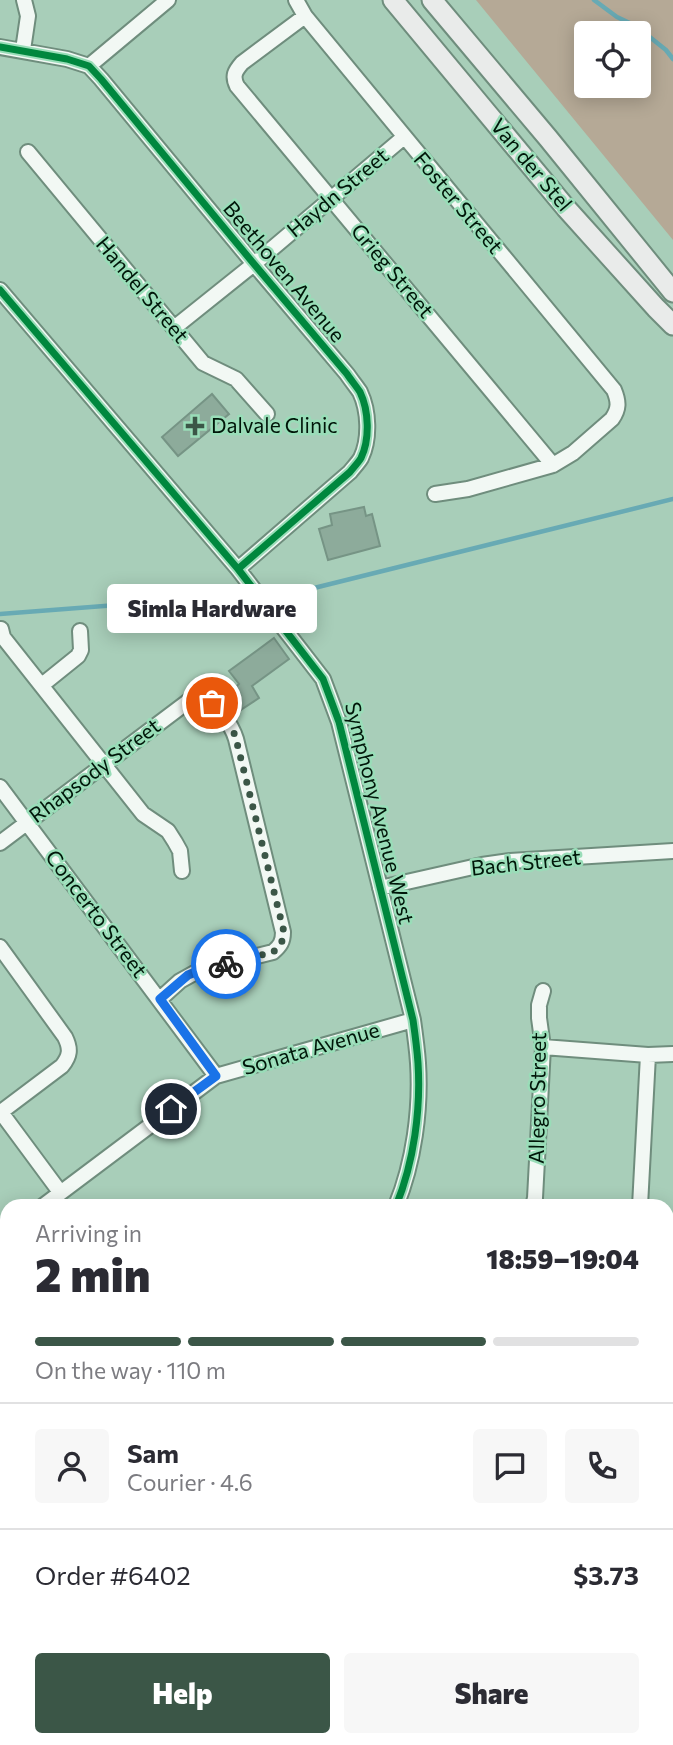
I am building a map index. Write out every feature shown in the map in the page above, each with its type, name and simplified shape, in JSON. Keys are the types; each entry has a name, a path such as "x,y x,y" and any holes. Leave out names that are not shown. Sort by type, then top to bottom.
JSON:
{"main road":[{"name":"Van der Stel","path":"393,0 566,208 673,325"},
{"name":"Van der Stel","path":"432,0 673,292"}],"street":[{"path":"23,50 28,16 24,0"},
{"path":"0,47 67,59 89,66 168,0"},
{"name":"Foster Street","path":"296,0 305,16 614,390 618,406 612,419 573,453 553,465"},
{"name":"Grieg Street","path":"305,16 242,63 234,76 237,86 553,465"},
{"name":"Beethoven Avenue","path":"89,66 347,374 360,392 365,408 365,444 360,459 350,472 238,569"},
{"name":"Haydn Street","path":"174,328 404,137"},
{"name":"Handel Street","path":"28,152 203,363 236,379 267,415"},
{"name":"Symphony Avenue West","path":"0,290 238,569 323,680 329,692 339,722 413,1020 419,1101 410,1160 398,1199"},
{"path":"435,494 468,489 553,465"},
{"path":"1,628 3,637 143,814 168,831 180,851 182,871"},
{"path":"42,685 78,656 81,650 80,631"},
{"name":"Rhapsody Street","path":"0,843 190,700 199,698 212,703 233,730 284,932 283,940 273,952 188,975 160,999"},
{"name":"Concerto Street","path":"0,787 216,1076"},
{"name":"Bach Street","path":"380,888 510,861 673,851"},
{"path":"0,947 65,1037 70,1051 62,1066 0,1112 60,1192"},
{"name":"Allegro Street","path":"533,1199 543,1047 539,1005 543,991"},
{"name":"Sonata Avenue","path":"52,1199 216,1076 413,1020"},
{"path":"543,1047 648,1055 673,1054"},
{"path":"640,1199 648,1055"}],"shaded area":[{"path":"476,0 673,0 673,240"}],"building":[{"name":"Dalvale Clinic","path":"212,394 229,414 178,456 162,437"},
{"path":"364,507 366,516 372,514 380,546 328,560 319,529 332,525 330,514"},
{"path":"274,638 289,659 252,686 259,698 239,711 228,694 239,684 229,671"}],"waterway":[{"path":"594,0 617,17 636,26 673,59"},
{"path":"280,591 302,591 673,499"},
{"path":"0,614 221,597"}],"cycle path":[{"path":"0,47 67,59 89,66 360,392 367,425 366,442 360,460 350,472 238,569"},
{"path":"0,290 238,569 323,679 339,722 413,1020 419,1081 417,1117 412,1154 398,1199"}],"way so far":[{"path":"212,703 228,722 236,739 284,932 283,940 273,952 226,964"}],"place":[{"name":"Dalvale Clinic","path":"195,426"},
{"name":"Simla Hardware","path":"212,703"}],"route":[{"path":"171,1109 216,1076 160,999 188,975 226,964"}]}
